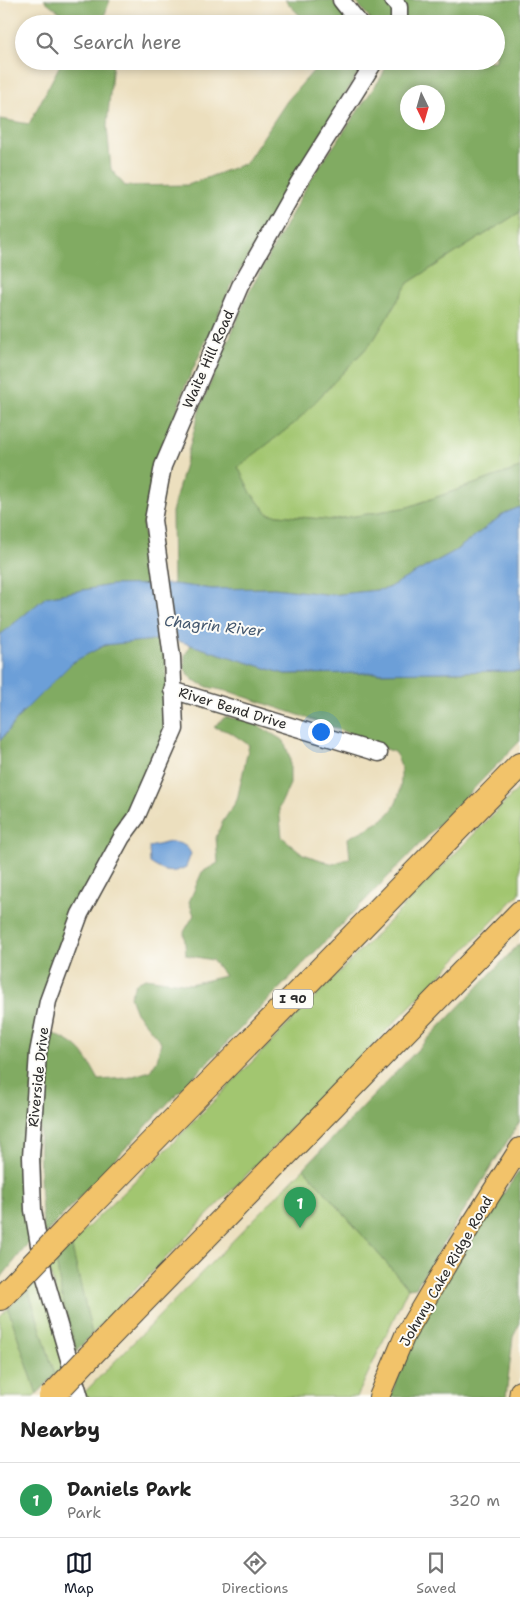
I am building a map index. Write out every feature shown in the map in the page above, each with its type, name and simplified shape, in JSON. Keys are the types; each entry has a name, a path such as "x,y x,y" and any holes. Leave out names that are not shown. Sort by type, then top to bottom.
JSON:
{"highway":[{"name":"I 90","path":"0,1298 520,765"},
{"path":"51,1397 520,913"}],"main road":[{"name":"Johnny Cake Ridge Road","path":"379,1397 405,1335 450,1257 520,1148"},
{"path":"519,1397 520,1391"}],"street":[{"path":"341,0 353,15"},
{"path":"393,0 399,8 399,15"},
{"name":"Waite Hill Road","path":"172,690 172,657 153,520 163,466 172,440 240,286 299,182 369,70"},
{"name":"River Bend Drive","path":"172,690 379,753"},
{"name":"Riverside Drive","path":"80,1397 44,1274 33,1210 31,1157 38,1053 48,1001 80,914 122,837 136,818 175,729 172,690"}],"green space":[{"path":"44,0 110,0 105,15 62,15"},
{"path":"285,0 332,0 344,15 299,15"},
{"path":"355,0 520,0 520,212 408,283 373,341 296,422 238,467 251,493 268,514 332,520 408,507 520,468 520,507 505,513 455,551 386,589 332,595 274,588 212,589 173,584 172,512 200,408 248,294 309,182 384,70 505,70 505,15 367,15"},
{"path":"57,70 112,70 107,126 111,169 125,186 188,185 246,163 287,101 314,70 360,70 233,282 183,391 143,525 149,585 111,585 46,597 0,635 0,119 29,124"},
{"path":"520,212 520,468 408,507 332,520 268,514 251,493 238,467 296,422 373,341 408,283"},
{"path":"164,639 171,727 43,1001 32,1239 0,1279 0,741 48,685 78,659 93,650 107,645"},
{"path":"191,645 285,674 520,671 520,741 169,1102 44,1235 40,1184 40,1133 43,1082 50,1032 68,1041 80,1050 99,1080 127,1078 150,1071 157,1060 161,1042 135,1011 130,996 136,983 145,978 190,984 225,976 212,960 186,955 184,932 194,915 189,902 202,872 218,863 216,837 222,823 237,800 249,745 230,732 214,727 225,717 251,721 284,741 290,758 290,784 279,808 282,837 303,854 333,864 350,858 348,838 386,817 397,802 400,791 401,767 394,752 328,725 231,692 208,687 193,680 184,668 185,655"},
{"path":"520,787 520,893 92,1334 71,1244 167,1149"},
{"path":"520,943 520,1121 416,1287 408,1288 304,1168"},
{"path":"304,1168 408,1288 357,1397 80,1397"},
{"path":"520,1170 520,1323 513,1337 506,1397 390,1397 417,1330 464,1250"},
{"path":"71,1244 92,1334 77,1351 62,1297 56,1260"},
{"path":"56,1260 62,1297 77,1351 72,1357 49,1267"},
{"path":"41,1274 65,1365 55,1375 28,1289"},
{"path":"28,1289 55,1375 37,1394 8,1308"},
{"path":"8,1308 37,1394 34,1397 0,1397 0,1316"}],"water":[{"name":"Chagrin River","path":"520,507 520,671 285,674 175,640 164,639 105,645 73,662 22,713 0,741 0,635 46,597 111,585 173,584 212,589 274,588 332,595 386,589 455,551 505,513"},
{"path":"170,842 183,845 191,854 186,867 171,872 159,869 150,863 149,847"}],"place":[{"name":"Daniels Park","path":"300,1228"}]}
